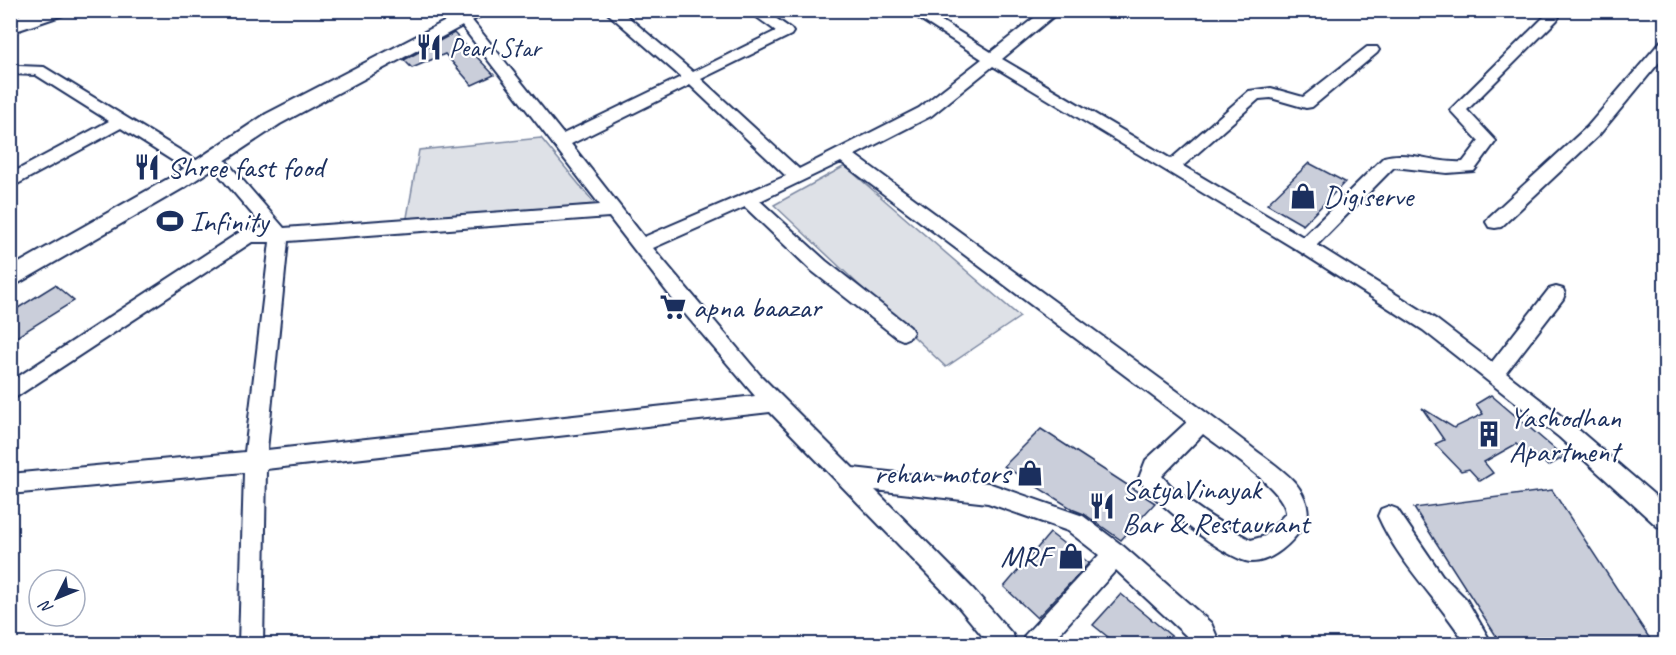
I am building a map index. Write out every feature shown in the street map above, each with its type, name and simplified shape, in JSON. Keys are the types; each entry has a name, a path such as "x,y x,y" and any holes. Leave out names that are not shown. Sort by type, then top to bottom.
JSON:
{"main road":[{"path":"10,20 37,10"},
{"path":"10,26 54,10"}],"street":[{"path":"13,273 206,164 273,119 463,14 484,10"},
{"path":"611,10 693,80 797,177"},
{"path":"559,143 693,80 786,32 754,10"},
{"path":"913,10 1305,246 1430,325 1566,431 1665,520"},
{"path":"642,245 797,177 925,112 1053,11"},
{"path":"463,14 559,143 681,296 774,403 965,597 1004,645"},
{"path":"1305,246 1390,161 1408,161 1446,170 1468,167 1488,141 1458,110 1552,17"},
{"path":"1495,222 1593,131 1665,44"},
{"path":"1172,168 1255,94 1270,93 1306,103 1372,51"},
{"path":"10,67 16,71 39,70 121,121 206,164 280,235"},
{"path":"10,182 121,121"},
{"path":"842,154 1202,421 1289,492 1297,509 1297,517 1272,545 1250,551 1239,545 1158,489 1150,478 1154,467 1202,421"},
{"path":"747,200 819,266 903,332"},
{"path":"10,393 249,235 280,235 614,210"},
{"path":"251,645 255,460 280,235"},
{"path":"1493,375 1556,294"},
{"path":"10,484 255,460 774,403"},
{"path":"847,477 988,493 1075,523 1115,554 1202,632 1208,645"},
{"path":"1389,516 1434,584 1457,607 1480,645"},
{"path":"1034,645 1115,554"}],"shaded area":[{"path":"541,138 595,204 406,223 419,150"},
{"path":"845,166 1020,317 946,367 774,205"}],"building":[{"path":"454,33 494,75 472,85 445,54 412,68 404,60"},
{"path":"1309,163 1345,182 1303,225 1267,204"},
{"path":"55,285 74,301 10,341 10,313"},
{"name":"Yashodhan Apartment","path":"1491,395 1564,457 1548,466 1537,456 1533,461 1516,444 1484,462 1493,473 1480,481 1469,469 1461,471 1435,444 1444,440 1422,408 1454,428 1483,414 1476,404"},
{"path":"1041,429 1155,503 1121,540 1084,514 1004,466"},
{"path":"1552,490 1654,645 1502,645 1414,508"},
{"path":"1050,533 1089,563 1037,618 1004,587"},
{"path":"1121,594 1182,645 1118,645 1093,625"}],"place":[{"name":"Pearl Star","path":"429,47"},
{"name":"Shree fast food","path":"147,167"},
{"name":"Digiserve","path":"1303,196"},
{"name":"Infinity","path":"170,221"},
{"name":"apna baazar","path":"673,307"},
{"name":"Yashodhan Apartment","path":"1489,434"},
{"name":"rehan motors","path":"1030,473"},
{"name":"SatyaVinayak Bar & Restaurant","path":"1102,506"},
{"name":"MRF","path":"1071,556"}]}
